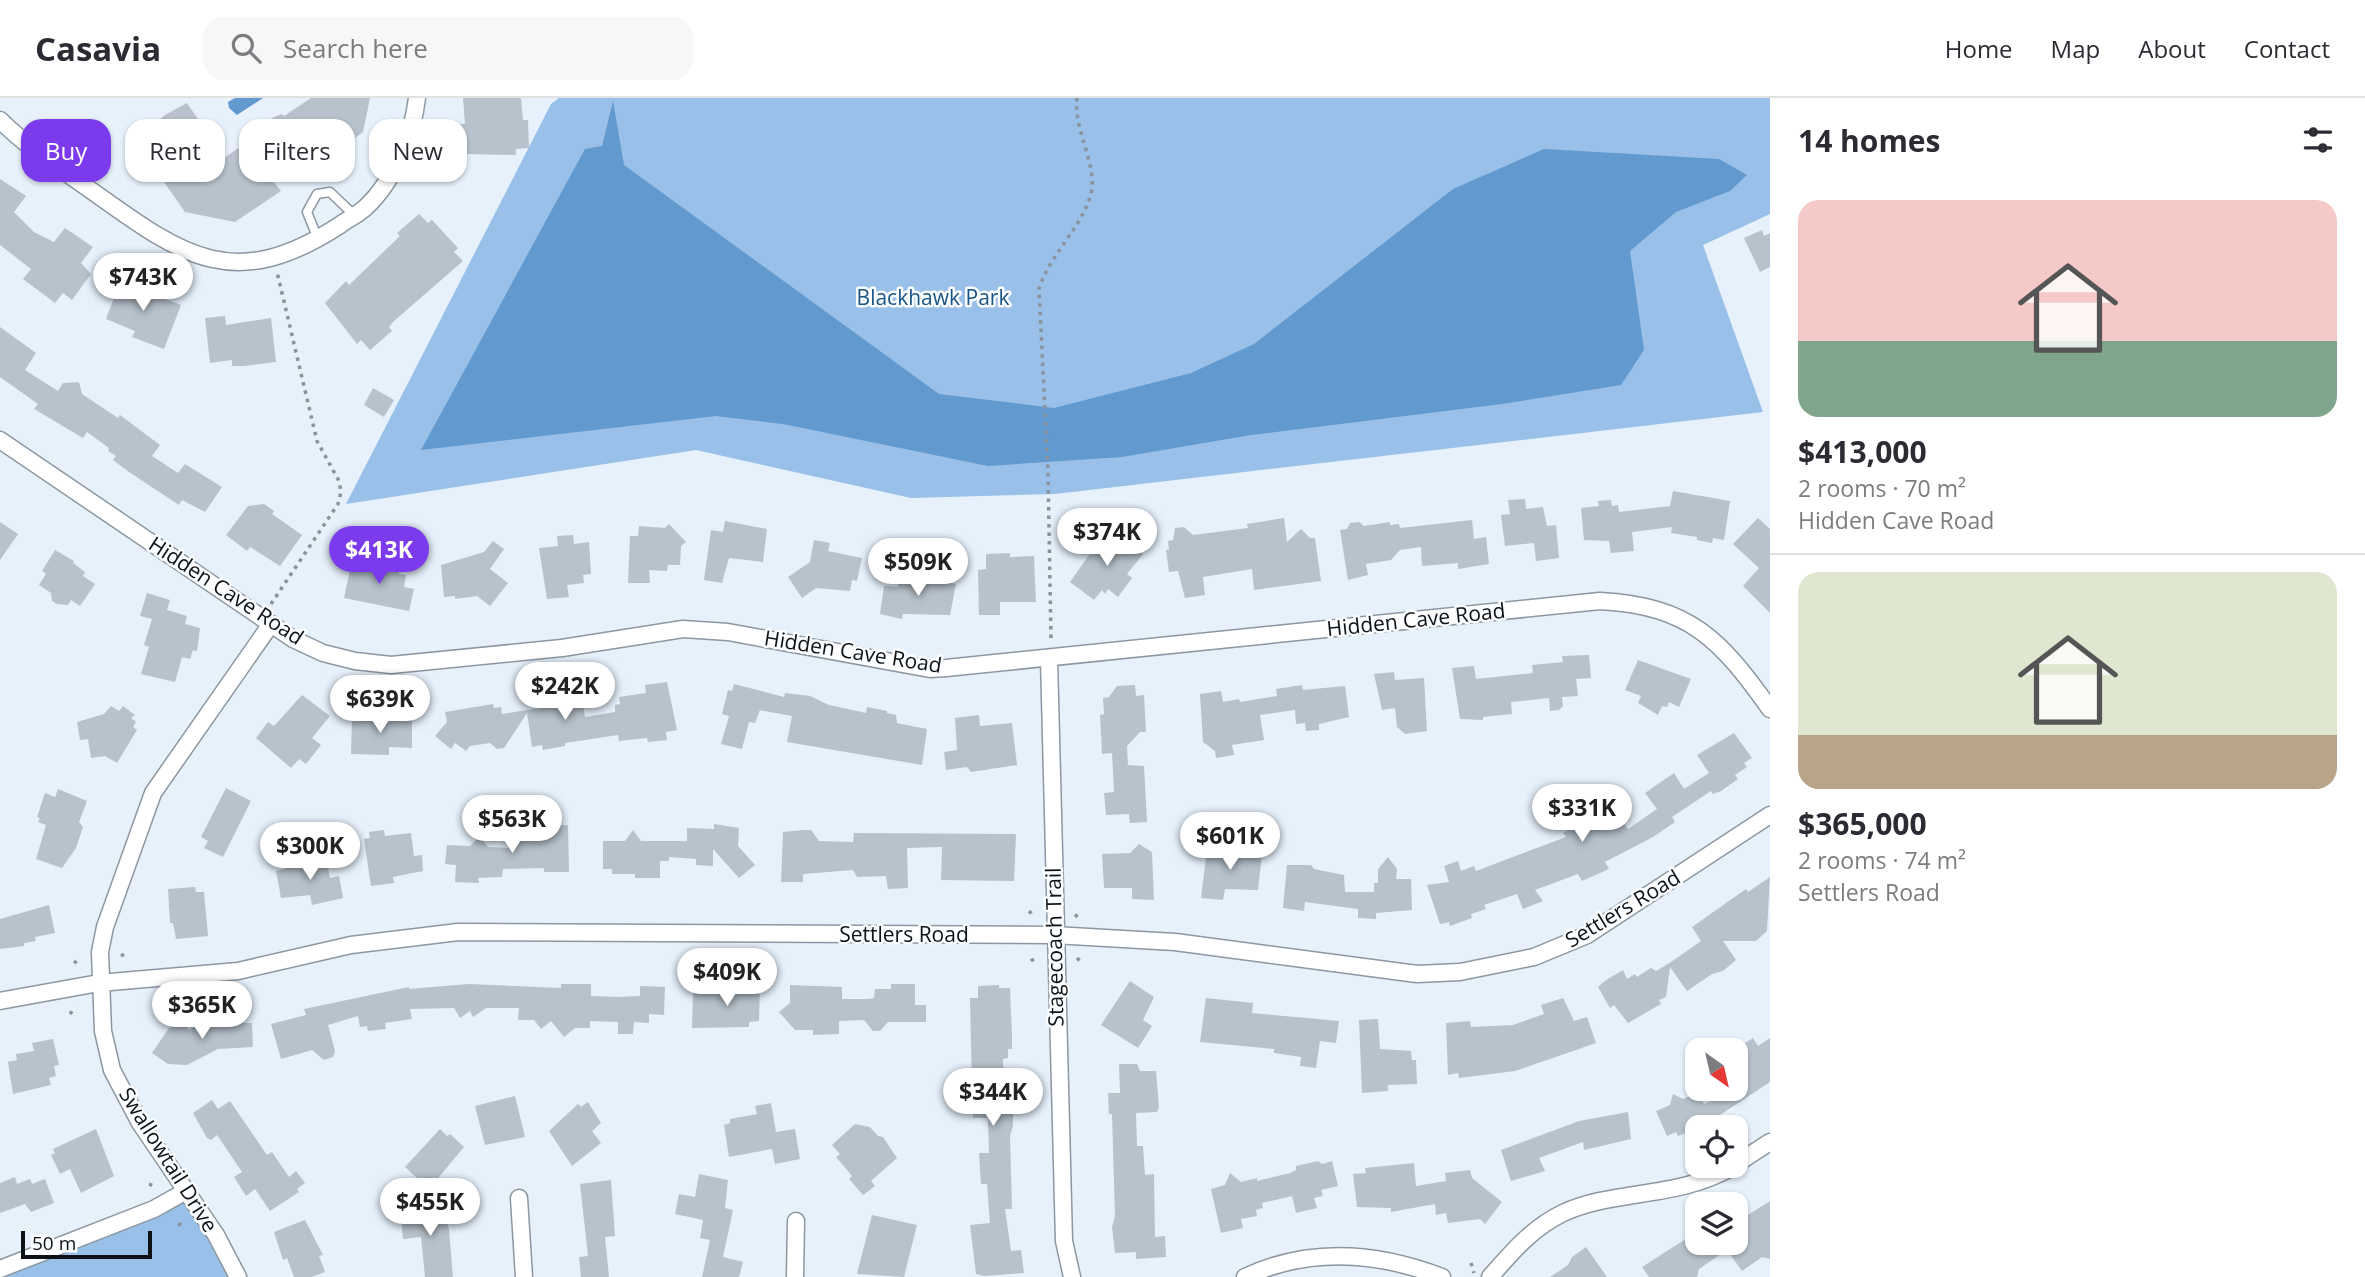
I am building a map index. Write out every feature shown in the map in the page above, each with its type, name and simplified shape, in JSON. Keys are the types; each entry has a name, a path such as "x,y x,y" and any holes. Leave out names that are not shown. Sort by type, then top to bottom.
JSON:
{"street":[{"path":"0,120 151,234 184,251 227,262 274,258 307,247 367,207 394,170 415,114 417,98"},
{"name":"Hidden Cave Road","path":"0,440 293,639 323,653 355,661 391,665 562,648 683,629 728,632 930,669 1049,659 1570,603 1631,603 1678,617 1717,642 1742,670 1770,709"},
{"name":"Swallowtail Drive","path":"238,1277 216,1235 140,1123 112,1070 103,1031 99,983 100,952 105,927 153,793 266,621"},
{"name":"Stagecoach Trail","path":"1049,659 1054,935 1064,1241 1072,1277"},
{"name":"Settlers Road","path":"0,1001 99,983 238,971 351,945 458,932 1054,935 1175,942 1418,974 1460,971 1534,957 1587,935 1770,815"},
{"path":"1748,1156 1770,1142"},
{"path":"1490,1277 1516,1247 1540,1226 1564,1212 1686,1186 1705,1178"},
{"path":"0,1269 154,1209 186,1191"},
{"path":"519,1198 524,1277"},
{"path":"795,1277 796,1221"},
{"path":"1245,1277 1297,1259 1335,1256 1376,1257 1442,1277"}],"lane":[{"path":"318,239 307,212 317,194 330,192 339,197 354,215"}],"path":[{"path":"1051,638 1048,473 1039,289 1045,269 1091,194 1087,158 1077,123 1077,98"},
{"path":"266,621 338,504 341,492 334,470 317,441 274,258"},
{"path":"1029,911 1034,916"},
{"path":"1075,917 1080,912"},
{"path":"121,956 126,953"},
{"path":"1031,961 1036,957"},
{"path":"1077,958 1082,963"},
{"path":"74,961 80,966"},
{"path":"70,1014 75,1007"},
{"path":"179,1226 181,1220"},
{"path":"1471,1264 1474,1273"}],"green space":[{"name":"Blackhawk Park","path":"559,98 1770,98 1770,214 1703,245 1763,412 1055,494 911,498 696,450 346,504 551,104"},
{"path":"186,1191 238,1277 0,1277 0,1269"}],"shaded area":[{"path":"235,98 263,98 237,115 229,108 228,102"},
{"path":"613,101 624,165 939,394 1054,408 1191,373 1254,344 1453,189 1544,149 1719,159 1747,175 1730,191 1676,212 1630,251 1644,350 1621,385 1502,404 1251,435 1122,457 988,466 783,424 716,416 421,450 585,149 602,146"}],"building":[{"path":"311,98 370,98 363,132 355,138 355,119 271,119 282,114 284,116"},
{"path":"463,98 521,98 523,120 528,120 529,148 516,149 516,155 467,154 467,119 465,119"},
{"path":"187,103 198,119 160,119 165,115"},
{"path":"239,148 239,182 274,182 281,191 235,222 185,212 164,182 225,182 225,158"},
{"path":"0,179 26,196 14,212 34,232 54,242 65,228 93,247 81,263 91,274 72,300 63,293 55,303 23,279 31,269 0,245"},
{"path":"419,214 428,223 432,220 458,248 454,252 463,261 394,321 389,327 392,331 370,350 361,340 357,344 325,303 346,281 349,285 400,236 397,233"},
{"path":"1762,230 1764,236 1770,233 1770,267 1760,272 1744,238"},
{"path":"122,276 141,283 139,289 181,305 164,349 132,337 135,331 106,319"},
{"path":"225,316 226,325 271,318 276,362 244,366 232,366 232,360 210,363 205,318"},
{"path":"0,327 36,353 25,370 58,391 63,383 79,382 82,394 118,418 120,415 160,445 152,456 178,473 185,464 222,487 205,512 182,500 179,505 129,472 113,460 116,456 108,451 109,448 87,432 83,438 34,409 38,404 0,377"},
{"path":"373,388 394,400 384,417 364,405"},
{"path":"1673,491 1730,501 1724,540 1713,538 1712,543 1697,540 1697,537 1671,533 1672,527 1632,532 1634,551 1611,553 1609,541 1584,540 1581,508 1599,506 1598,501 1611,500 1612,506 1618,505 1619,512 1670,506"},
{"path":"1525,499 1526,509 1543,507 1547,526 1556,525 1559,558 1536,561 1534,543 1505,546 1501,515 1510,514 1508,500"},
{"path":"264,504 274,511 272,514 302,535 280,566 250,547 247,551 226,535 248,506"},
{"path":"1284,518 1287,542 1301,529 1310,538 1315,538 1321,581 1254,590 1252,569 1203,577 1205,595 1185,598 1178,571 1169,572 1166,550 1169,550 1168,541 1173,540 1175,528 1184,527 1193,535 1248,528 1247,524"},
{"path":"1758,518 1770,529 1770,613 1743,586 1759,568 1733,544"},
{"path":"1472,520 1474,539 1486,537 1489,564 1458,569 1458,563 1422,566 1421,547 1400,550 1391,560 1366,564 1368,575 1348,580 1340,530 1347,529 1350,523 1359,522 1364,526 1390,522 1390,525 1399,524 1400,528"},
{"path":"725,521 767,529 763,562 729,558 722,583 704,580 711,530 723,532"},
{"path":"0,522 18,534 0,560"},
{"path":"669,524 686,542 681,546 680,565 668,565 667,571 649,570 650,583 628,583 630,536 638,536 639,526 665,528"},
{"path":"573,535 574,544 589,542 591,574 583,575 584,583 567,585 569,597 547,599 539,548 558,546 557,536"},
{"path":"1120,536 1143,554 1127,574 1132,578 1118,597 1108,589 1105,594 1102,590 1094,600 1070,582 1101,538 1112,546"},
{"path":"814,540 830,543 828,551 862,558 857,581 852,580 850,591 816,588 802,598 788,577 810,562"},
{"path":"493,541 504,549 490,569 508,583 490,606 477,596 455,599 455,596 444,597 441,565 484,552"},
{"path":"55,550 74,561 73,563 85,572 83,576 95,584 80,606 71,600 68,605 57,604 52,601 51,593 39,585 46,574 42,571"},
{"path":"1010,553 1010,557 1034,556 1036,602 1000,602 1000,615 979,615 978,570 986,569 986,554"},
{"path":"352,561 382,568 383,563 400,567 399,574 406,575 404,587 414,589 409,611 344,598"},
{"path":"900,575 956,584 950,615 903,614 902,619 880,614 884,586 898,587"},
{"path":"147,593 170,600 167,610 187,616 185,624 200,628 197,651 193,650 190,659 182,657 175,682 141,674 149,647 144,645 152,619 140,616"},
{"path":"1589,655 1591,678 1576,679 1578,696 1562,697 1563,706 1559,710 1550,711 1549,698 1511,702 1512,714 1483,717 1483,720 1460,719 1452,668 1474,666 1476,679 1533,673 1532,665 1563,662 1562,656"},
{"path":"1638,660 1691,679 1679,707 1669,702 1667,707 1662,706 1658,715 1638,703 1641,696 1625,690"},
{"path":"1394,672 1395,680 1424,678 1427,731 1405,734 1397,727 1395,708 1382,710 1374,674"},
{"path":"667,682 677,730 666,732 667,740 648,742 647,738 619,741 618,735 565,743 565,746 543,750 542,745 532,747 527,713 504,748 497,749 490,743 470,746 466,751 455,743 451,749 435,736 447,722 445,712 493,704 494,708 501,707 502,714 559,704 557,695 581,692 585,717 615,712 615,705 620,704 619,697 646,693 645,685"},
{"path":"734,684 784,697 785,693 810,696 829,705 866,713 867,707 887,711 896,715 897,723 927,729 922,765 787,742 792,716 760,710 755,723 749,722 742,749 721,744 729,716 722,714 728,690 732,691"},
{"path":"1135,685 1136,696 1144,695 1146,732 1140,732 1127,746 1128,765 1144,766 1147,822 1130,823 1129,814 1106,815 1104,793 1114,792 1112,753 1102,754 1100,715 1104,714 1103,698 1109,697 1117,686"},
{"path":"1302,685 1303,690 1345,686 1349,717 1319,724 1319,730 1306,731 1305,723 1296,724 1295,710 1260,715 1264,740 1232,745 1234,755 1216,758 1215,751 1203,742 1200,694 1221,691 1223,702 1239,699 1240,702 1277,696 1276,689"},
{"path":"302,695 330,716 312,738 321,745 306,764 299,759 291,768 256,738 268,722 274,726"},
{"path":"111,706 119,711 123,706 135,715 131,718 136,722 133,727 137,730 117,763 105,756 91,758 88,739 80,740 77,722 104,714"},
{"path":"979,715 980,726 1012,723 1017,765 971,772 967,767 946,770 944,752 957,750 955,718"},
{"path":"412,718 412,748 389,747 389,755 351,754 352,719"},
{"path":"1734,733 1752,758 1744,763 1747,767 1735,775 1738,779 1721,791 1713,794 1711,791 1672,817 1675,822 1653,837 1605,862 1609,869 1582,881 1578,874 1535,890 1543,901 1523,909 1517,894 1484,905 1486,909 1471,914 1472,918 1450,926 1449,922 1440,924 1427,885 1449,882 1444,866 1458,861 1461,871 1474,866 1476,871 1566,837 1563,833 1611,808 1628,829 1657,809 1645,793 1674,773 1684,789 1709,773 1697,755"},
{"path":"226,788 251,801 223,857 204,848 208,841 201,837"},
{"path":"58,789 87,801 79,822 83,827 76,848 62,868 36,859 46,825 38,822 40,818 37,817 45,793 55,797"},
{"path":"714,824 739,828 738,846 755,865 739,878 713,849 713,866 696,865 696,859 669,857 669,861 660,861 660,878 635,878 635,874 612,874 612,869 603,869 603,841 625,841 633,830 641,841 687,841 687,828 714,829"},
{"path":"568,825 569,872 544,872 544,868 503,869 502,877 478,878 479,883 455,882 456,865 445,864 447,845 470,846 477,839 483,840 488,847 513,848 513,833 542,833 542,826"},
{"path":"384,830 385,836 411,833 414,856 422,855 423,871 393,877 394,883 371,886 364,839 370,838 369,832"},
{"path":"811,830 819,841 853,842 854,833 1016,834 1014,881 941,880 942,847 907,848 908,888 888,889 886,876 857,877 853,870 803,874 803,882 781,882 783,832"},
{"path":"1139,844 1152,852 1154,900 1132,899 1132,888 1104,888 1102,854 1130,853"},
{"path":"1224,845 1232,845 1236,851 1262,854 1258,890 1225,889 1223,900 1201,898 1207,850 1218,851"},
{"path":"1388,857 1397,869 1396,879 1411,879 1412,910 1376,913 1376,919 1358,918 1358,909 1305,902 1304,911 1283,908 1287,865 1311,865 1314,869 1344,875 1345,892 1374,892 1374,883 1378,883 1378,869"},
{"path":"313,858 313,861 326,858 330,878 339,876 343,898 312,905 310,895 281,898 276,871 288,868 294,862"},
{"path":"1770,877 1767,931 1756,941 1723,941 1736,960 1723,971 1712,974 1687,991 1670,967 1666,997 1659,1000 1661,1004 1628,1023 1614,1005 1610,1008 1598,987 1606,980 1623,970 1627,979 1635,974 1637,977 1651,968 1656,971 1671,962 1701,941 1692,927 1746,889 1748,892"},
{"path":"195,887 196,892 204,892 208,936 176,939 173,923 170,923 168,889"},
{"path":"49,905 55,933 35,937 36,941 24,943 24,946 0,949 0,919"},
{"path":"1130,981 1154,997 1143,1020 1152,1026 1138,1048 1101,1025"},
{"path":"733,982 750,983 750,988 760,988 759,1021 749,1022 749,1027 692,1028 693,992 733,992"},
{"path":"469,984 561,988 561,984 591,984 591,996 618,997 640,996 640,986 665,987 664,1015 649,1014 649,1023 634,1022 633,1034 618,1034 618,1022 590,1021 590,1028 575,1028 564,1037 551,1021 541,1029 534,1020 518,1020 519,1008 486,1008 473,1017 470,1011 460,1018 454,1008 410,1009 412,1019 385,1023 386,1029 368,1031 367,1026 360,1027 358,1016 328,1025 335,1051 333,1057 324,1060 312,1050 281,1059 271,1024 306,1015 304,1009 409,987"},
{"path":"891,984 915,984 915,1005 926,1005 926,1022 888,1022 880,1031 873,1031 864,1020 839,1021 839,1034 813,1035 813,1030 795,1030 779,1012 790,1003 790,985 842,987 842,999 869,999 874,998 875,989 891,989"},
{"path":"999,985 999,988 1010,988 1012,1035 1012,1049 1008,1049 1008,1058 1003,1059 1004,1110 1013,1110 1010,1136 1012,1209 1005,1209 1011,1251 1021,1250 1024,1273 984,1276 976,1274 970,1225 990,1223 987,1184 981,1184 979,1153 989,1153 988,1118 973,1118 973,1103 969,1103 969,1087 972,1087 970,998 978,998 978,986"},
{"path":"1206,998 1253,1003 1252,1013 1339,1021 1336,1043 1320,1041 1316,1068 1300,1066 1301,1057 1274,1053 1274,1049 1200,1042"},
{"path":"1563,998 1574,1021 1587,1017 1596,1043 1515,1071 1459,1078 1458,1073 1448,1075 1446,1023 1470,1021 1471,1027 1513,1025 1544,1014 1541,1005"},
{"path":"1378,1019 1380,1049 1411,1051 1412,1060 1416,1060 1417,1084 1388,1085 1388,1091 1362,1093 1359,1020"},
{"path":"182,1021 189,1030 203,1021 252,1023 253,1047 218,1049 187,1065 168,1064 152,1053 169,1028"},
{"path":"1753,1038 1758,1046 1770,1038 1770,1082 1748,1097 1748,1041"},
{"path":"53,1039 59,1065 54,1066 56,1076 49,1078 51,1085 13,1094 8,1062 17,1060 16,1054 34,1051 32,1043"},
{"path":"1119,1064 1137,1064 1140,1071 1156,1071 1159,1107 1157,1112 1136,1113 1137,1146 1143,1146 1145,1175 1154,1174 1155,1237 1165,1236 1166,1257 1136,1259 1136,1252 1115,1253 1112,1227 1115,1216 1112,1114 1109,1114 1108,1093 1120,1093"},
{"path":"1673,1094 1685,1098 1685,1101 1703,1101 1704,1104 1711,1101 1741,1101 1720,1115 1685,1115 1685,1133 1678,1136 1676,1132 1667,1136 1656,1111 1670,1105"},
{"path":"515,1096 525,1137 485,1145 475,1106"},
{"path":"212,1100 218,1109 230,1101 267,1155 272,1152 289,1177 296,1171 305,1183 297,1189 299,1192 270,1211 255,1189 246,1196 234,1177 242,1172 217,1135 211,1140 207,1138 193,1113"},
{"path":"588,1102 601,1123 592,1131 601,1143 572,1166 549,1131 578,1104 581,1107"},
{"path":"771,1103 776,1132 795,1129 800,1159 775,1164 772,1149 729,1157 724,1125 730,1123 730,1119 757,1114 755,1106"},
{"path":"1628,1112 1631,1139 1584,1150 1583,1142 1539,1158 1545,1171 1511,1181 1501,1150 1579,1121"},
{"path":"855,1124 870,1127 878,1136 883,1137 897,1158 871,1181 875,1186 863,1195 849,1179 852,1176 836,1157 840,1154 832,1145"},
{"path":"96,1129 114,1176 81,1193 70,1169 60,1174 51,1155 55,1153 53,1149"},
{"path":"440,1129 464,1147 429,1189 405,1167"},
{"path":"1318,1161 1322,1164 1332,1161 1338,1186 1321,1190 1323,1196 1314,1198 1317,1208 1296,1213 1292,1196 1262,1203 1263,1208 1256,1210 1257,1216 1241,1219 1243,1228 1221,1233 1211,1189 1225,1185 1230,1173 1241,1182 1257,1178 1257,1181 1290,1173 1296,1170 1296,1166"},
{"path":"1414,1163 1416,1186 1446,1181 1445,1173 1470,1170 1472,1178 1502,1202 1485,1224 1480,1219 1448,1223 1446,1213 1436,1215 1435,1204 1391,1212 1391,1208 1357,1207 1353,1174 1366,1173 1365,1168"},
{"path":"699,1174 728,1180 725,1208 733,1210 723,1257 743,1262 739,1277 702,1277 710,1240 700,1238 703,1220 675,1214 679,1194 695,1197"},
{"path":"15,1177 17,1184 30,1179 32,1184 45,1179 54,1203 31,1212 25,1204 0,1213 0,1183"},
{"path":"611,1180 615,1236 605,1237 609,1277 581,1277 579,1257 588,1256 580,1184"},
{"path":"1770,1201 1770,1259 1762,1257 1742,1271 1731,1255 1748,1255 1748,1215"},
{"path":"442,1204 449,1230 453,1277 425,1277 421,1237 403,1239 400,1209"},
{"path":"872,1215 917,1225 904,1277 857,1274"},
{"path":"305,1220 323,1255 319,1256 325,1272 312,1277 294,1277 287,1258 283,1260 274,1232"},
{"path":"1685,1239 1685,1255 1720,1255 1699,1269 1697,1277 1649,1277 1642,1267"},
{"path":"1586,1247 1607,1277 1550,1277 1568,1265 1572,1257"}]}
